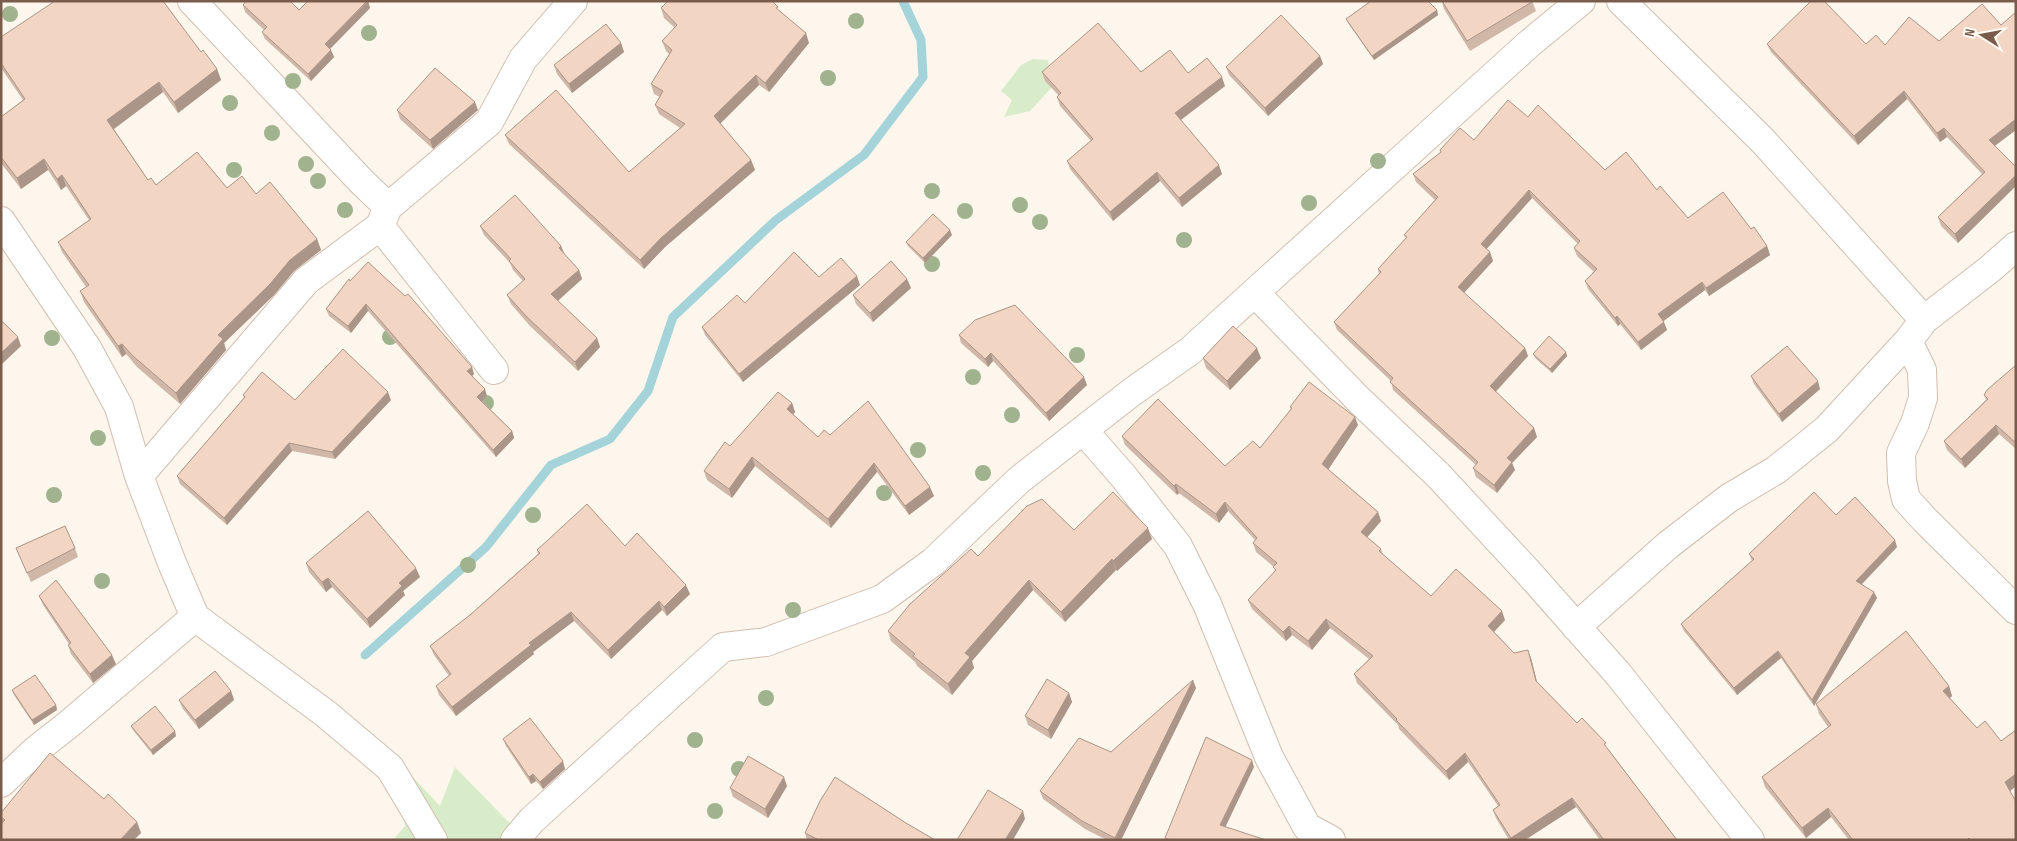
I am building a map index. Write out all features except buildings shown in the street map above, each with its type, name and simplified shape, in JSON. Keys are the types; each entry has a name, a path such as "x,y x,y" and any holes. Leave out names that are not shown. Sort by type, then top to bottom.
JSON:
{"street":[{"path":"192,1 361,181 384,217 494,370"},
{"path":"139,476 306,281 384,217 489,122 523,59 573,1"},
{"path":"514,840 532,820 723,647 766,642 882,599 933,562 1019,480 1083,430 1190,352 1530,43 1581,1"},
{"path":"1621,1 1763,141 1924,320"},
{"path":"1,220 92,357 119,407 139,476 195,617 326,714 390,768 433,840"},
{"path":"1576,628 1668,545 1729,498 1776,470 1827,430 1908,341 1924,320 1990,269 2016,246"},
{"path":"1255,292 1359,400 1438,475 1528,572 1576,628 1620,674 1750,840"},
{"path":"1908,341 1922,370 1924,398 1916,423 1901,453 1902,481 1906,499 2016,610"},
{"path":"1083,430 1124,477 1178,546 1207,604 1269,757 1307,826 1331,840"},
{"path":"1,783 36,750 195,617"}],"green space":[{"path":"1033,59 1048,60 1052,87 1030,111 1004,117 1012,100 1001,91 1021,65"},
{"path":"455,767 526,840 393,840 405,826 399,794 411,775 440,806"}],"waterway":[{"path":"365,655 486,547 551,465 610,439 648,391 673,317 776,220 864,155 923,77 921,40 903,1"}]}
